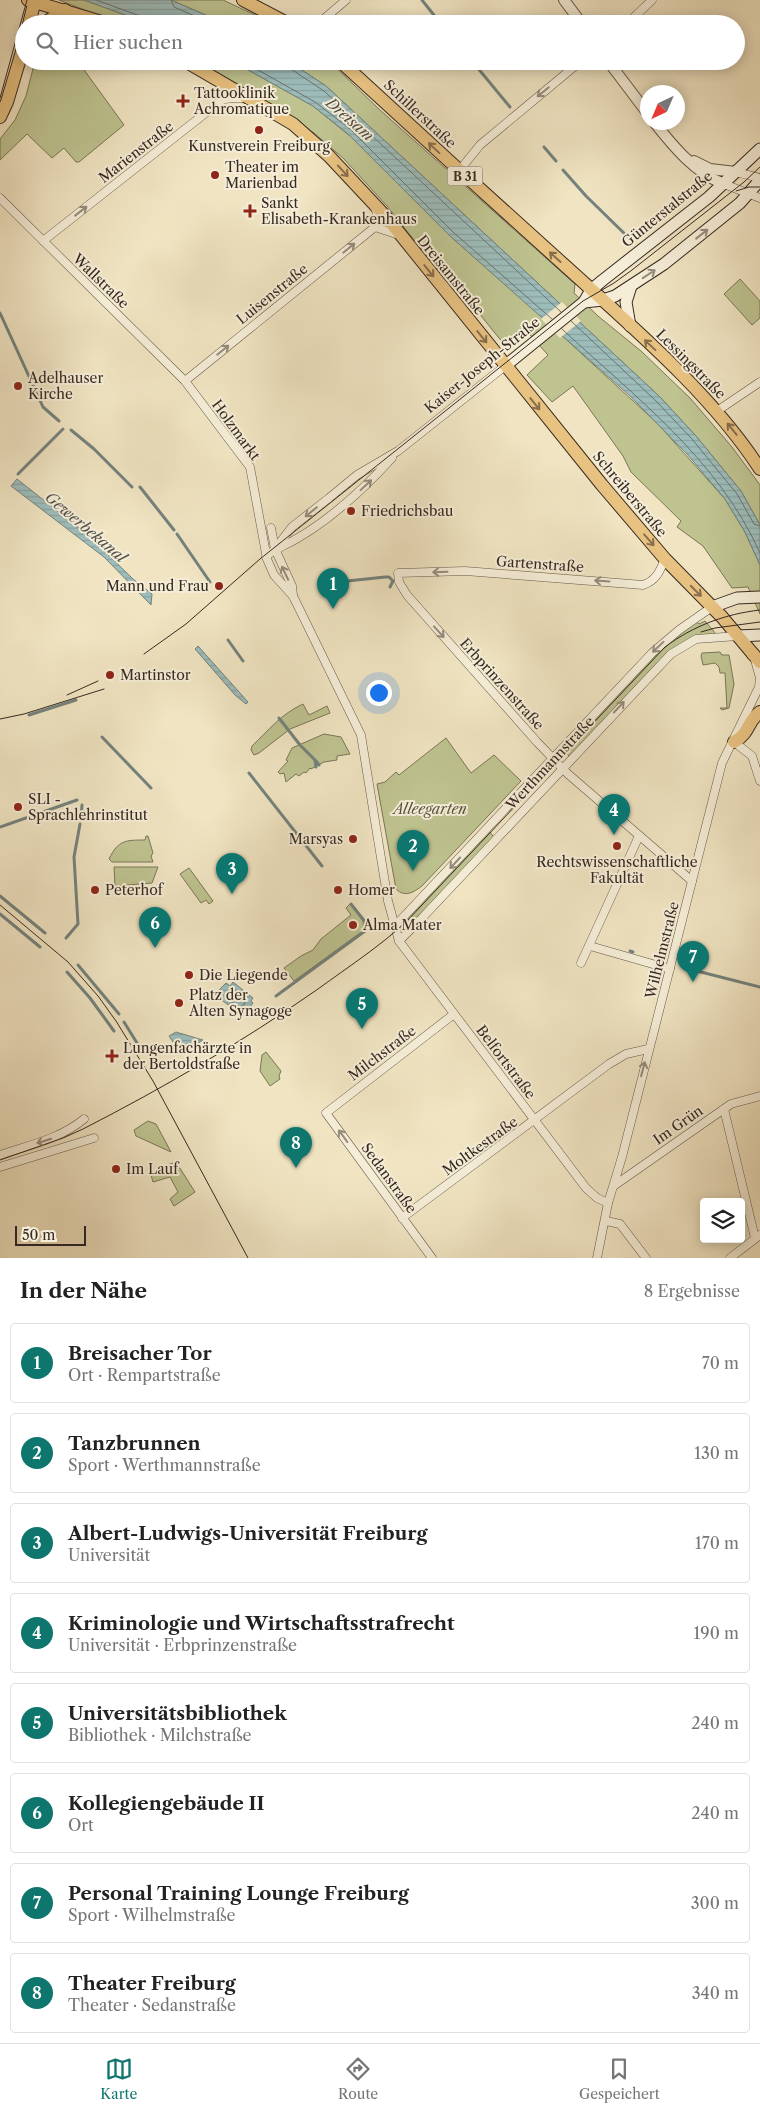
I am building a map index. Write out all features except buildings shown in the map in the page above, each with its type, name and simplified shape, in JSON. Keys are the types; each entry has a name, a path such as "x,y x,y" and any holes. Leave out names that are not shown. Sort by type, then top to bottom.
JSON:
{"main road":[{"path":"243,0 272,15"},
{"path":"31,15 33,1 80,15"},
{"path":"57,15 65,10"},
{"path":"0,117 7,102 17,70"},
{"name":"Dreisamstraße","path":"200,70 293,124 310,138 374,204 505,366"},
{"name":"Schillerstraße","path":"350,70 591,290"},
{"name":"Günterstalstraße","path":"591,290 724,184 760,149"},
{"path":"584,302 603,300 615,296 664,264 749,194 760,179"},
{"path":"630,326 626,302 631,286"},
{"name":"Lessingstraße","path":"591,290 717,411 760,469"},
{"name":"Kaiser-Joseph-Straße","path":"505,366 584,302 591,290"},
{"name":"Schreiberstraße","path":"505,366 665,559 724,619 756,658"},
{"path":"712,607 728,600 751,597"},
{"path":"724,619 729,608 751,597"},
{"path":"738,636 760,635"},
{"path":"734,742 743,736 753,718 760,712"}],"street":[{"path":"328,15 346,0"},
{"path":"564,0 575,15"},
{"path":"636,15 652,0"},
{"path":"459,171 480,145 570,70"},
{"path":"615,70 640,103"},
{"name":"Marienstraße","path":"43,241 222,100 250,98"},
{"path":"661,130 703,174 760,198"},
{"path":"687,158 710,169 736,172 760,179"},
{"name":"Wallstraße","path":"0,198 185,381"},
{"path":"374,204 376,213 374,227 400,235"},
{"name":"Luisenstraße","path":"185,381 374,227"},
{"name":"Kaiser-Joseph-Straße","path":"276,549 292,527 357,475 398,451 505,366"},
{"name":"Holzmarkt","path":"185,381 250,467 266,557 274,575 293,596"},
{"path":"717,411 760,382"},
{"name":"Kaiser-Joseph-Straße","path":"266,557 276,549 301,538 329,516 366,486 398,451"},
{"path":"271,528 276,549 292,586 293,596"},
{"name":"Gartenstraße","path":"398,573 461,571 642,584 651,583 658,574 665,559"},
{"name":"Erbprinzenstraße","path":"398,573 399,582 407,595 553,759 639,836 692,880"},
{"name":"Belfortstraße","path":"293,596 361,735 398,941 586,1188 597,1198 608,1203"},
{"name":"Werthmannstraße","path":"394,927 658,646 712,607"},
{"name":"Werthmannstraße","path":"398,941 422,918 671,654 696,639 738,636"},
{"name":"Wilhelmstraße","path":"597,1258 606,1221 608,1203 615,1185 638,1088 723,761 734,742 759,687 760,678 756,658"},
{"path":"734,742 752,756 760,781"},
{"path":"581,963 619,876 639,836"},
{"path":"590,946 670,969"},
{"name":"Milchstraße","path":"326,1112 454,1014"},
{"name":"Moltkestraße","path":"402,1218 535,1121 609,1064 626,1054 648,1050"},
{"name":"Im Grün","path":"615,1185 724,1108 731,1104 760,1096"},
{"path":"724,1108 746,1200 758,1237 730,1258"},
{"name":"Sedanstraße","path":"326,1112 432,1258"},
{"path":"0,1155 54,1137 70,1130 84,1119"},
{"path":"0,1167 94,1138"},
{"path":"606,1221 620,1224 646,1258"}],"green space":[{"path":"59,0 84,0 125,15 98,15"},
{"path":"171,0 223,0 255,15 205,15"},
{"path":"33,70 84,70 124,125 79,162 76,162 64,148 52,158 27,134 0,160 0,139 15,120 26,96"},
{"path":"210,70 248,70 313,106 361,145 450,236 532,308 657,423 725,499 745,532 760,565 760,614 748,587 732,588 703,546 677,527 681,521 631,472 623,456 573,386 552,402 527,375 548,355 523,327 503,343 461,291 433,264 387,206 343,158 314,133 264,100"},
{"path":"302,70 338,70 380,110 575,284 574,293 598,316 641,351 690,398 732,447 760,485 760,525 741,491 696,436 659,396 326,86"},
{"path":"740,279 760,301 760,318 752,325 724,294"},
{"path":"705,621 716,634 688,640 570,757 564,751 665,644 696,622 699,624"},
{"path":"720,652 722,655 729,655 734,684 729,708 722,710 720,708 727,708 725,673 720,673 719,667 715,663 703,665 701,656 702,653"},
{"path":"303,704 309,715 327,706 330,713 290,729 254,755 251,750 252,746 282,717"},
{"path":"324,734 341,737 350,754 337,756 337,760 324,762 310,768 306,773 304,772 299,776 296,774 286,782 284,773 280,774 278,772 288,761 286,760 292,748"},
{"name":"Alleegarten","path":"446,738 471,773 494,755 521,781 422,886 406,894 396,889 377,784 385,782 396,772 399,775"},
{"path":"489,831 494,837 411,926 405,920"},
{"path":"146,836 148,836 153,853 151,856 153,862 112,862 109,859 116,848 123,842 145,840"},
{"path":"114,867 158,867 152,883 115,886"},
{"path":"189,868 213,901 209,904 206,900 201,903 180,874"},
{"path":"350,904 363,921 364,930 294,981 284,968 313,950 321,939 351,915 346,908"},
{"path":"266,1052 281,1071 280,1079 270,1086 260,1071 262,1055"},
{"path":"148,1121 156,1124 171,1152 136,1136 134,1130"},
{"path":"176,1162 195,1192 174,1206 170,1199 178,1192 170,1177 153,1182 151,1175 159,1168"}],"water":[{"path":"84,0 171,0 205,15 125,15"},
{"name":"Dreisam","path":"248,70 302,70 326,86 659,396 696,436 741,491 760,525 760,565 745,532 725,499 687,454 629,395 450,236 347,133 313,106"},
{"path":"17,479 88,535 133,579 152,594 151,605 104,557 11,486"},
{"path":"198,646 248,702 246,704 235,695 195,649"},
{"path":"233,982 253,998 251,1001 253,1003 246,1012 244,1010 241,1014 220,999 223,996 219,993 220,989 226,983 230,986"},
{"path":"176,1032 203,1040 181,1054 169,1036"}],"pier":[{"path":"562,302 581,321 560,338 541,319"}],"waterway":[{"path":"422,0 434,15"},
{"path":"479,70 510,107"},
{"path":"544,147 556,161"},
{"path":"563,170 586,196 630,239"},
{"path":"0,313 43,407 59,421"},
{"path":"18,474 63,429"},
{"path":"71,430 94,449 132,487"},
{"path":"140,487 174,530"},
{"path":"177,534 210,582"},
{"path":"338,582 389,577 393,581 390,587"},
{"path":"228,640 243,661"},
{"path":"29,715 76,700"},
{"path":"279,718 300,745 315,760 316,767"},
{"path":"102,737 151,788"},
{"path":"316,761 319,765"},
{"path":"249,773 322,866"},
{"path":"0,827 77,800"},
{"path":"81,818 82,805"},
{"path":"66,938 78,924 74,857 80,824"},
{"path":"0,896 45,933"},
{"path":"276,996 365,931 366,923 351,904"},
{"path":"0,914 40,947"},
{"path":"78,965 119,1014"},
{"path":"685,968 760,987"},
{"path":"67,972 90,998 114,1031"},
{"path":"124,1022 137,1043"}],"tram line":[{"path":"23,15 27,0"},
{"path":"0,98 15,44"},
{"path":"144,654 186,624 260,559 583,301 632,270 744,182 760,167"},
{"path":"736,191 749,187 760,187"},
{"path":"0,1160 63,1138 144,1097 232,1046 363,957 406,922 665,647 687,633 710,622 760,610"},
{"path":"701,632 715,628 760,622"},
{"path":"67,695 98,681"},
{"path":"0,719 24,714 104,689"},
{"path":"0,905 68,962 98,996 116,1021 153,1081 248,1258"}],"place":[{"name":"Tattooklinik Achromatique","path":"183,101"},
{"name":"Kunstverein Freiburg","path":"259,130"},
{"name":"Theater im Marienbad","path":"215,175"},
{"name":"Sankt Elisabeth-Krankenhaus","path":"250,211"},
{"name":"Adelhauser Kirche","path":"18,386"},
{"name":"Friedrichsbau","path":"351,511"},
{"name":"Mann und Frau","path":"219,586"},
{"name":"Breisacher Tor","path":"333,609"},
{"name":"Martinstor","path":"110,675"},
{"name":"SLI - Sprachlehrinstitut","path":"18,807"},
{"name":"Kriminologie und Wirtschaftsstrafrecht","path":"614,835"},
{"name":"Marsyas","path":"353,839"},
{"name":"Rechtswissenschaftliche Fakultät","path":"617,846"},
{"name":"Tanzbrunnen","path":"413,871"},
{"name":"Peterhof","path":"95,890"},
{"name":"Homer","path":"338,890"},
{"name":"Albert-Ludwigs-Universität Freiburg","path":"232,894"},
{"name":"Alma Mater","path":"353,925"},
{"name":"Kollegiengebäude II","path":"155,948"},
{"name":"Die Liegende","path":"189,975"},
{"name":"Personal Training Lounge Freiburg","path":"693,982"},
{"name":"Platz der Alten Synagoge","path":"179,1003"},
{"name":"Universitätsbibliothek","path":"362,1029"},
{"name":"Lungenfachärzte in der Bertoldstraße","path":"112,1056"},
{"name":"Theater Freiburg","path":"296,1168"},
{"name":"Im Lauf","path":"116,1169"}],"water label":[{"name":"Gewerbekanal","path":"86,527"}]}
